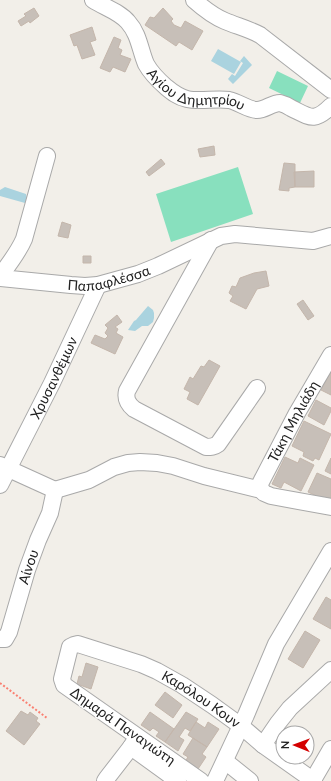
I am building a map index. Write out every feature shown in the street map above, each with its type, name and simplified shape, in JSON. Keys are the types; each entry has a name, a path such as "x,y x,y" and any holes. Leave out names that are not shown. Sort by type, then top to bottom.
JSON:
{"street":[{"name":"Αγίου Δημητρίου","path":"93,0 123,17 128,22 133,28 149,68 160,81 178,96 193,100 228,100 238,102 247,107 258,110 282,103 308,117 318,116 331,106"},
{"path":"194,0 212,14 225,21 247,28 260,35 331,90"},
{"path":"0,277 24,240 47,156"},
{"name":"Παπαφλέσσα","path":"0,277 71,286 98,285 138,274 221,236 235,234 313,241 331,236"},
{"path":"212,240 127,391 126,399 129,405 134,409 206,447 211,447 218,444 257,388"},
{"name":"Χρυσανθέμων","path":"0,485 4,467 52,383 98,285"},
{"name":"Τάκη Μηλιάδη","path":"261,490 260,484 262,480 297,413 331,354"},
{"path":"4,467 55,490 89,480 114,467 128,463 157,463 261,490 271,496 331,508"},
{"name":"Αίνου","path":"0,639 5,640 9,632 27,570 50,513 55,490"},
{"path":"215,781 241,726 276,644 331,551"},
{"name":"Καρόλου Κουν","path":"64,685 62,679 69,650 70,647 74,645 78,644 141,664 157,671 196,694 313,781"},
{"path":"263,745 290,708 331,670"},
{"name":"Δημαρά Παναγιώτη","path":"64,685 135,742 201,781"},
{"path":"105,781 135,742 178,781"},
{"path":"313,781 331,749"},
{"path":"225,760 250,781"}],"path":[{"path":"0,683 47,718"}],"green space":[{"path":"277,71 308,86 300,103 269,88"},
{"path":"238,167 253,214 171,242 156,194"}],"water":[{"path":"218,49 241,62 234,74 211,61"},
{"path":"244,56 252,65 233,84 228,79 232,74 235,76 243,63 240,61"},
{"path":"5,187 26,194 27,198 25,203 0,196 0,190"},
{"path":"148,306 154,313 153,322 148,326 142,326 135,331 128,330 134,321"}],"building":[{"path":"34,8 39,16 30,23 29,21 21,26 18,21 26,16 24,14"},
{"path":"163,8 173,19 171,21 174,25 181,28 185,21 203,31 192,50 179,42 176,46 145,25 150,17 154,18"},
{"path":"92,27 96,40 90,42 95,55 82,59 77,45 74,46 70,35"},
{"path":"114,37 121,40 118,48 122,50 120,55 131,59 125,72 113,67 110,72 100,68"},
{"path":"214,146 215,155 200,157 198,149"},
{"path":"161,159 165,164 149,176 146,172"},
{"path":"284,163 295,164 295,187 289,188 289,191 279,190"},
{"path":"314,171 314,187 295,187 294,172"},
{"path":"62,222 71,225 68,238 58,236"},
{"path":"83,256 91,256 91,263 83,263"},
{"path":"266,271 269,286 257,289 246,309 230,301 233,296 229,293 232,286 236,287 240,278"},
{"path":"303,300 314,316 308,320 297,304"},
{"path":"117,315 122,322 115,327 118,329 116,333 123,337 115,354 91,343 95,335 105,339 108,336 105,333 108,328 105,325"},
{"path":"209,360 220,366 198,405 187,399 190,392 184,389 190,377 193,379 201,366 204,367"},
{"path":"331,371 331,395 321,390"},
{"path":"316,400 331,408 324,425 308,416"},
{"path":"304,421 331,434 319,460 315,458 313,461 303,456 304,452 292,446"},
{"path":"285,457 298,463 300,458 314,465 301,491 284,482 281,488 272,484"},
{"path":"331,458 331,474 325,471"},
{"path":"317,473 331,479 330,501 308,492"},
{"path":"326,597 331,600 331,629 313,619"},
{"path":"305,631 320,640 303,668 288,659"},
{"path":"86,663 98,667 91,689 77,684 79,676 82,677"},
{"path":"165,692 182,705 173,718 155,705"},
{"path":"21,711 28,715 30,712 38,718 36,721 40,724 24,745 6,731"},
{"path":"150,712 174,729 165,742 156,736 159,732 153,728 150,731 141,725"},
{"path":"186,712 198,719 190,731 185,728 179,737 184,740 178,751 165,742"},
{"path":"196,722 205,728 208,722 219,729 207,747 188,735"},
{"path":"193,738 207,747 202,754 206,757 198,769 186,760 188,757 183,754"}]}
